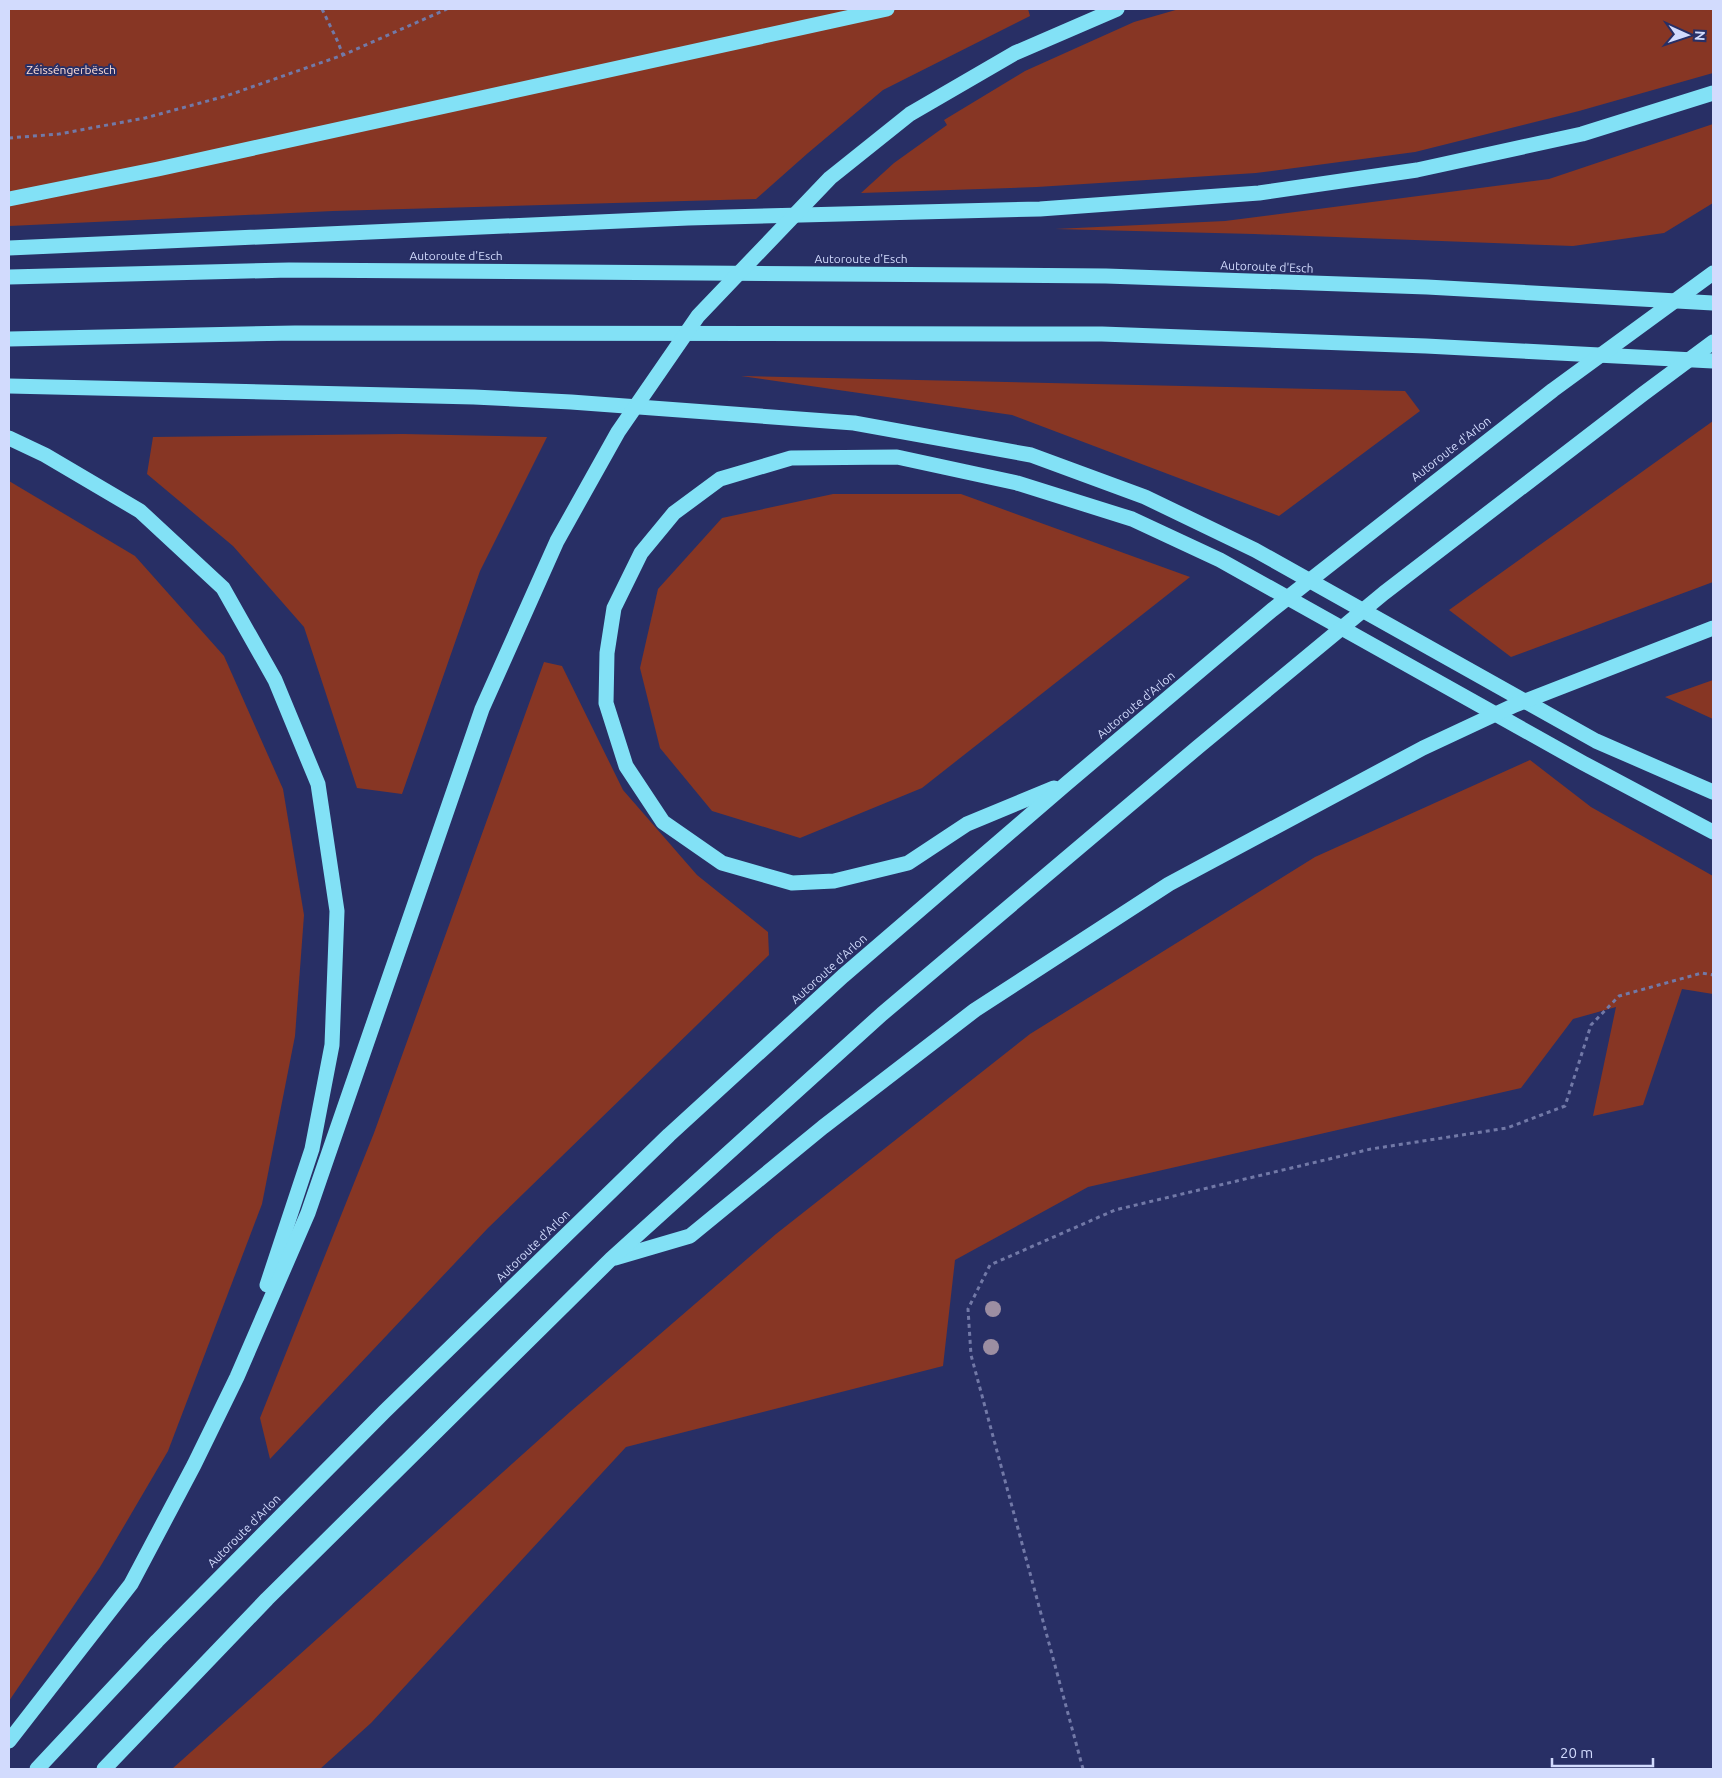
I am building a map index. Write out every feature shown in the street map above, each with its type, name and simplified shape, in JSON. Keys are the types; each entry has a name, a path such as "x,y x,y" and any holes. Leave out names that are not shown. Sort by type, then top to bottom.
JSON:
{"highway":[{"path":"9,199 158,169 887,9"},
{"path":"9,1741 131,1584 194,1465 237,1377 308,1213 482,710 557,542 618,432 698,316 830,178 910,114 1015,53 1117,9"},
{"path":"9,248 688,218 1040,209 1259,193 1417,170 1591,131 1713,93"},
{"name":"Autoroute d'Esch","path":"9,277 289,270 1106,276 1427,288 1713,303"},
{"name":"Autoroute d'Arlon","path":"37,1769 157,1641 385,1411 669,1135 844,976 1066,784 1272,610 1553,390 1713,273"},
{"path":"9,339 296,333 1102,334 1426,346 1713,361"},
{"path":"104,1769 267,1599 611,1259 882,1014 1384,593 1713,342"},
{"path":"9,386 474,397 571,402 854,423 1031,455 1145,497 1255,550 1596,741 1713,792"},
{"path":"9,438 46,455 140,511 223,588 275,680 318,784 337,911 332,1045 312,1149 237,1377"},
{"path":"1066,784 967,824 908,863 834,881 792,883 722,863 662,822 626,766 606,703 607,653 614,608 646,546 674,512 720,479 791,458 897,457 1017,483 1141,523 1220,560 1583,763 1713,832"},
{"path":"611,1259 690,1236 823,1127 975,1010 1169,884 1422,748 1515,705 1713,628"}],"path":[{"path":"322,9 343,55"},
{"path":"9,138 59,134 145,118 226,96 343,55 447,9"},
{"path":"1083,1769 971,1355 968,1309 990,1265 1115,1210 1370,1149 1507,1128 1565,1106 1591,1025 1619,996 1702,973 1713,975"}],"green space":[{"name":"Zéisséngerbësch","path":"9,9 1028,9 1030,16 883,90 756,199 333,211 9,226"},
{"path":"1179,9 1713,9 1713,73 1579,111 1415,152 1256,173 1037,187 861,193 894,163 947,125 944,120 1025,71 1134,22"},
{"path":"1713,124 1713,203 1664,233 1573,246 1254,234 1055,229 1225,221 1549,179"},
{"path":"741,376 1405,391 1420,411 1279,516 1012,415"},
{"path":"1713,421 1713,582 1511,657 1449,610"},
{"path":"403,434 547,437 480,571 402,794 357,788 304,627 233,546 147,474 153,437"},
{"path":"9,481 135,556 224,656 283,789 304,915 295,1036 262,1204 168,1451 100,1567 9,1701"},
{"path":"833,494 961,494 1190,577 922,788 800,838 712,811 660,748 640,668 658,589 722,518"},
{"path":"544,662 562,666 623,790 697,875 768,932 769,955 488,1228 270,1459 260,1418 374,1133"},
{"path":"1713,680 1713,719 1665,697"},
{"path":"1530,760 1591,807 1713,876 1713,994 1682,989 1643,1105 1593,1116 1616,1007 1573,1019 1521,1088 1088,1187 955,1260 943,1366 626,1447 371,1723 320,1769 172,1769 571,1411 776,1234 1030,1034 1315,857"}]}
